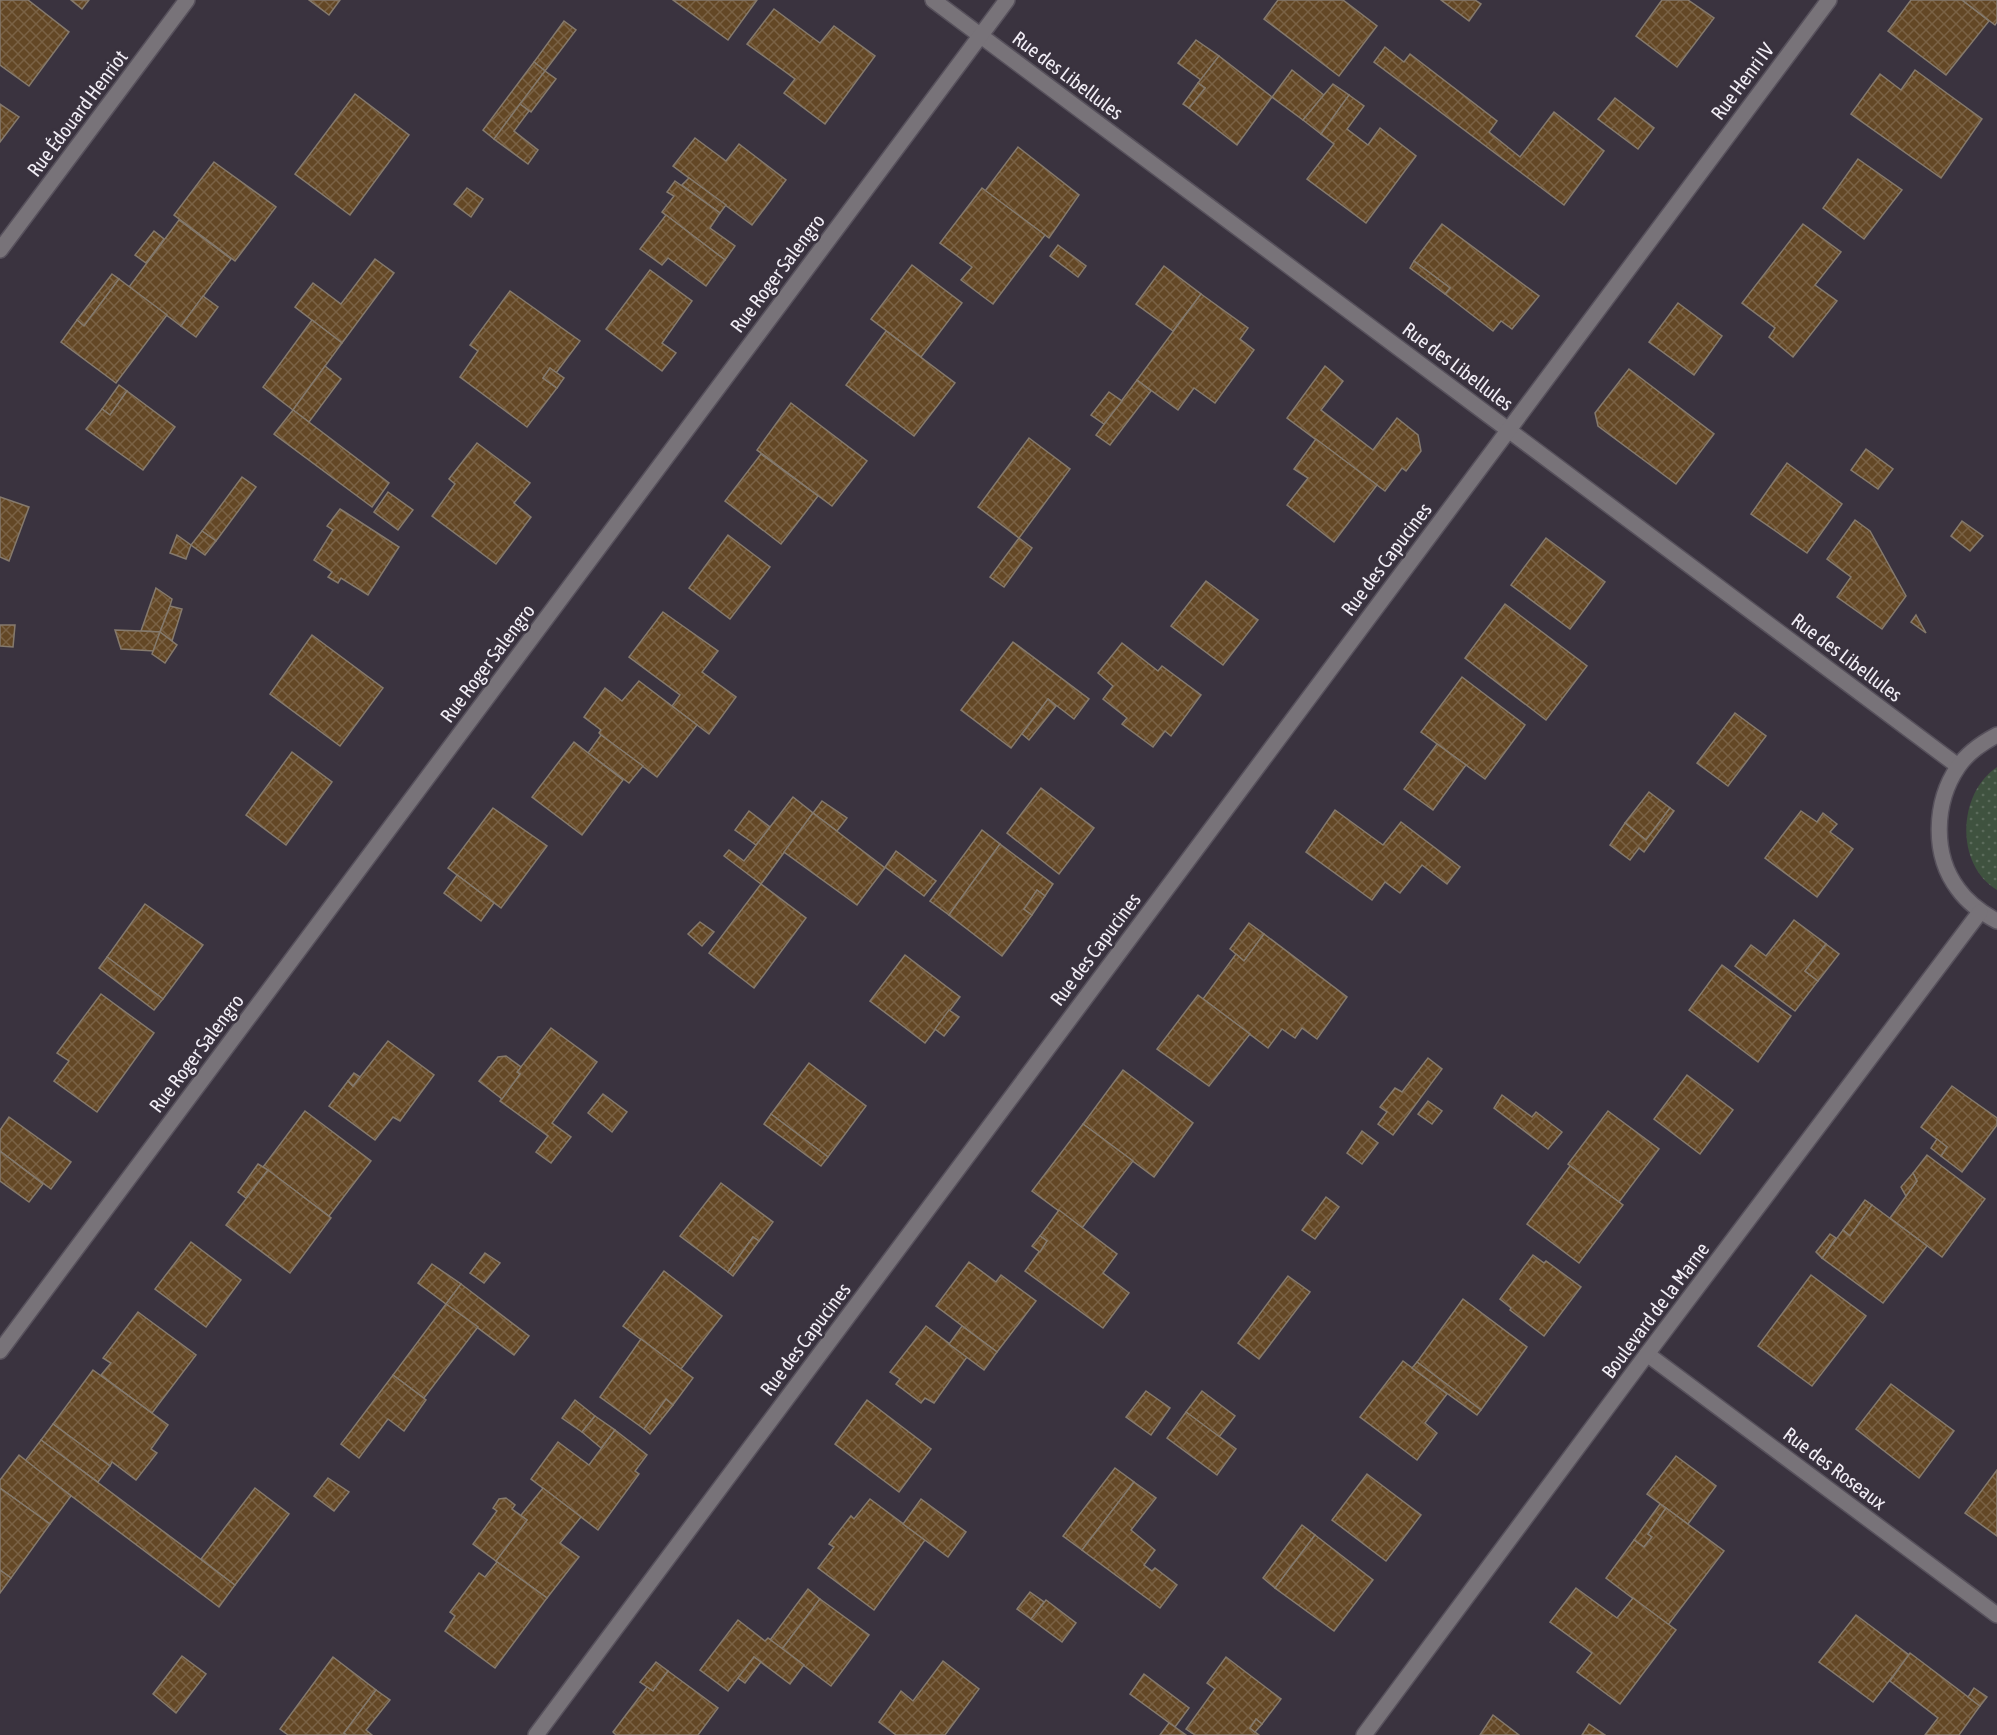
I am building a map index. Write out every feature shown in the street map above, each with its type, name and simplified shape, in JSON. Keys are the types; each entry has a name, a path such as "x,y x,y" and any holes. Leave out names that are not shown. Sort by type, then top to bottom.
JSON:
{"street":[{"name":"Rue Édouard Henriot","path":"0,250 187,0"},
{"name":"Rue des Libellules","path":"933,0 1958,766"},
{"name":"Rue Roger Salengro","path":"0,1351 1007,0"},
{"name":"Rue Henri IV","path":"1688,188 1829,0"},
{"name":"Rue des Capucines","path":"536,1735 1688,188"},
{"path":"1997,735 1981,743 1958,766 1943,796 1938,828 1943,860 1957,889 1980,912 1997,921"},
{"name":"Boulevard de la Marne","path":"1364,1735 1980,912"},
{"name":"Rue des Roseaux","path":"1647,1354 1997,1616"}],"green space":[{"path":"1997,767 1997,890 1983,879 1974,864 1968,847 1966,829 1968,811 1974,794 1984,779"}],"building":[{"path":"0,0 28,0 69,32 29,86 0,65"},
{"path":"71,0 89,0 82,9"},
{"path":"309,0 340,0 329,15"},
{"path":"673,0 757,0 728,40"},
{"path":"1278,0 1343,0 1377,26 1339,76 1264,19"},
{"path":"1441,0 1475,0 1481,4 1469,21"},
{"path":"1662,0 1688,0 1714,18 1677,67 1636,36"},
{"path":"1911,0 1962,0 1989,21 1946,75 1888,31"},
{"path":"1962,0 1997,0 1995,25"},
{"path":"774,9 820,43 834,26 875,56 825,124 784,93 795,79 747,44"},
{"path":"564,21 576,30 545,71 534,62"},
{"path":"1196,40 1219,56 1201,80 1178,63"},
{"path":"1385,47 1404,62 1410,54 1497,121 1489,132 1520,157 1554,112 1604,151 1564,205 1374,62"},
{"path":"1219,56 1272,97 1237,145 1189,108 1205,88 1198,83"},
{"path":"534,62 545,71 494,139 483,130"},
{"path":"1292,70 1324,95 1303,120 1272,97"},
{"path":"1915,70 1982,119 1941,178 1851,114 1880,74 1901,90"},
{"path":"545,71 556,79 531,112 520,104"},
{"path":"1198,83 1205,88 1189,108 1183,104"},
{"path":"1333,84 1349,95 1321,134 1303,120"},
{"path":"355,94 409,135 350,215 295,174"},
{"path":"1349,95 1364,106 1347,129 1368,145 1380,128 1416,156 1366,223 1307,179 1334,144 1321,134"},
{"path":"1615,98 1654,128 1638,149 1598,119"},
{"path":"0,104 19,117 0,142"},
{"path":"520,104 529,111 514,131 538,150 528,164 494,139"},
{"path":"695,138 726,161 739,144 786,180 752,225 673,166"},
{"path":"1018,147 1079,195 1049,238 985,191"},
{"path":"1858,159 1902,190 1864,239 1823,208"},
{"path":"214,162 276,207 235,261 174,215"},
{"path":"689,178 726,205 720,213 682,185"},
{"path":"675,181 720,213 710,228 735,246 725,260 662,212 674,196 667,192"},
{"path":"467,188 483,199 471,217 454,204"},
{"path":"982,188 1045,235 993,304 961,280 972,267 940,243"},
{"path":"666,215 725,260 706,286 668,258 662,265 640,249"},
{"path":"179,220 231,259 181,326 129,287"},
{"path":"1442,224 1539,296 1512,329 1501,321 1493,331 1445,294 1450,288 1414,261"},
{"path":"1803,224 1841,252 1815,285 1837,301 1793,357 1769,337 1775,328 1742,303"},
{"path":"154,231 164,239 146,263 135,255"},
{"path":"1058,245 1086,266 1078,277 1050,256"},
{"path":"375,259 394,273 342,343 295,307 313,283 341,304"},
{"path":"1414,261 1450,288 1445,294 1410,268"},
{"path":"912,265 962,303 921,357 871,319"},
{"path":"1164,266 1201,294 1173,331 1136,304"},
{"path":"650,270 692,301 662,343 676,353 662,371 606,329"},
{"path":"112,274 119,279 84,326 77,320"},
{"path":"119,279 167,315 116,383 61,342 77,320 84,326"},
{"path":"510,291 580,341 556,373 550,368 543,378 557,388 527,427 460,377 478,351 470,345"},
{"path":"1201,294 1248,328 1240,339 1254,350 1215,403 1194,388 1178,410 1137,380"},
{"path":"203,296 218,307 196,337 181,326"},
{"path":"1678,303 1722,336 1694,375 1649,342"},
{"path":"312,320 342,343 293,410 263,387"},
{"path":"886,331 955,383 914,436 846,385"},
{"path":"325,366 341,379 309,422 293,410"},
{"path":"1325,366 1343,381 1321,410 1373,450 1397,418 1418,435 1421,451 1406,471 1402,468 1385,491 1287,418"},
{"path":"550,368 564,378 557,388 543,378"},
{"path":"1629,369 1714,434 1676,484 1598,426 1595,413"},
{"path":"1137,380 1151,391 1110,445 1096,435"},
{"path":"119,385 127,391 110,415 102,409"},
{"path":"127,391 175,427 143,470 86,429 102,409 110,415"},
{"path":"1109,392 1122,401 1104,424 1091,415"},
{"path":"791,403 867,461 832,506 757,450"},
{"path":"293,410 389,483 372,507 274,434"},
{"path":"1029,438 1070,469 1019,538 978,507"},
{"path":"1316,439 1377,485 1334,542 1287,505 1308,478 1294,469"},
{"path":"477,443 530,483 514,503 531,517 496,564 432,516 455,484 449,479"},
{"path":"1866,449 1893,469 1878,489 1851,470"},
{"path":"761,454 818,496 781,544 725,501"},
{"path":"1787,463 1842,504 1807,553 1751,514"},
{"path":"242,477 256,487 216,541 202,531"},
{"path":"388,492 413,510 398,530 374,512"},
{"path":"0,497 29,507 9,561 0,557"},
{"path":"340,509 399,547 368,595 341,578 338,583 328,577 332,572 314,560 333,530 327,526"},
{"path":"1855,520 1870,531 1906,596 1882,629 1837,597 1851,577 1827,559"},
{"path":"1962,521 1983,536 1970,551 1951,536"},
{"path":"202,531 216,541 205,555 191,545"},
{"path":"177,535 191,545 186,559 170,553"},
{"path":"728,535 770,567 730,619 689,588"},
{"path":"1019,538 1032,548 1004,587 990,577"},
{"path":"1546,538 1605,582 1570,629 1511,585"},
{"path":"1206,581 1258,620 1223,665 1171,626"},
{"path":"156,588 172,599 170,606 160,632 141,631"},
{"path":"1505,604 1587,666 1546,720 1465,658"},
{"path":"170,606 182,609 172,641 160,632"},
{"path":"663,612 718,651 702,672 736,697 709,734 672,706 680,695 629,657"},
{"path":"1916,615 1926,633 1911,622"},
{"path":"0,625 15,625 13,647 0,646"},
{"path":"115,630 160,632 154,651 121,649"},
{"path":"160,632 177,645 165,663 152,654"},
{"path":"312,635 383,688 340,746 270,694"},
{"path":"1013,642 1089,699 1074,719 1048,699 1011,748 961,710"},
{"path":"1122,643 1158,671 1162,666 1201,695 1171,736 1165,731 1153,747 1122,724 1127,718 1103,699 1113,686 1098,673"},
{"path":"1462,677 1525,725 1485,779 1421,732"},
{"path":"639,681 697,725 657,777 601,735 599,733 601,730 584,717 605,688 622,701"},
{"path":"1048,699 1056,706 1029,740 1022,734"},
{"path":"1735,713 1766,736 1728,786 1697,763"},
{"path":"601,735 643,766 629,783 588,753"},
{"path":"574,742 623,780 582,835 532,797"},
{"path":"1437,744 1466,765 1433,810 1404,789"},
{"path":"292,752 332,782 286,845 246,815"},
{"path":"1041,788 1094,828 1059,874 1007,833"},
{"path":"1649,792 1670,808 1646,840 1625,823"},
{"path":"793,797 813,813 761,884 724,856 729,850 744,861"},
{"path":"822,801 847,818 837,831 813,813"},
{"path":"493,808 547,846 501,908 448,868"},
{"path":"1670,808 1674,811 1644,852 1639,848 1630,860 1610,845 1625,823 1646,840"},
{"path":"1335,810 1383,845 1401,822 1460,867 1447,884 1422,865 1400,893 1385,882 1372,900 1306,852"},
{"path":"749,811 770,827 756,845 735,830"},
{"path":"1801,811 1817,822 1823,813 1837,824 1830,832 1853,849 1817,897 1765,858"},
{"path":"813,813 885,868 857,905 784,852"},
{"path":"982,830 1000,844 949,915 930,901"},
{"path":"1000,844 1053,884 1045,896 1037,890 1024,909 1032,915 1002,956 949,915"},
{"path":"896,851 936,881 924,896 885,867"},
{"path":"457,875 494,903 481,921 444,893"},
{"path":"761,884 806,918 754,988 709,953"},
{"path":"1037,890 1045,896 1032,915 1024,909"},
{"path":"145,904 203,945 163,999 107,957"},
{"path":"1794,920 1826,944 1805,971 1818,981 1795,1011 1735,966 1751,945 1766,956"},
{"path":"700,922 714,932 702,946 688,934"},
{"path":"1249,923 1264,934 1244,961 1230,949"},
{"path":"1264,934 1347,997 1317,1039 1302,1028 1295,1038 1282,1029 1268,1048 1203,999 1236,954 1244,961"},
{"path":"1826,944 1839,954 1818,981 1805,971"},
{"path":"905,955 960,997 925,1043 870,1001"},
{"path":"107,957 163,999 154,1010 99,968"},
{"path":"1722,965 1791,1016 1758,1062 1689,1010"},
{"path":"101,994 154,1033 97,1112 54,1081 69,1061 57,1053"},
{"path":"1198,995 1250,1034 1209,1086 1157,1049"},
{"path":"949,1010 959,1017 944,1036 935,1029"},
{"path":"551,1028 597,1062 552,1123 571,1137 551,1163 536,1152 548,1136 500,1101 520,1074 517,1072"},
{"path":"388,1041 434,1075 400,1121 393,1117 375,1140 329,1106 348,1081 353,1086"},
{"path":"506,1056 521,1067 517,1072 520,1074 502,1099 479,1081 498,1057"},
{"path":"1428,1058 1442,1069 1393,1135 1378,1124 1387,1112 1380,1107 1395,1088 1402,1092"},
{"path":"809,1063 866,1106 828,1157 771,1114"},
{"path":"1123,1070 1193,1123 1154,1177 1083,1124"},
{"path":"354,1073 360,1077 353,1086 348,1081"},
{"path":"1687,1075 1733,1110 1700,1154 1654,1119"},
{"path":"1952,1086 1997,1118 1997,1125 1962,1172 1941,1156 1947,1147 1921,1127"},
{"path":"603,1094 627,1112 612,1132 588,1113"},
{"path":"1502,1095 1532,1117 1536,1112 1562,1132 1548,1149 1494,1108"},
{"path":"1428,1101 1442,1111 1432,1124 1418,1114"},
{"path":"305,1111 371,1161 329,1216 263,1167"},
{"path":"1608,1111 1659,1149 1619,1202 1568,1164"},
{"path":"771,1114 828,1157 821,1166 764,1124"},
{"path":"9,1117 71,1162 51,1189 0,1151 0,1130"},
{"path":"1083,1124 1133,1161 1082,1228 1032,1191"},
{"path":"1362,1131 1378,1143 1362,1164 1347,1153"},
{"path":"1937,1139 1947,1147 1941,1156 1931,1148"},
{"path":"0,1151 43,1184 29,1202 0,1181"},
{"path":"1927,1155 1985,1199 1942,1257 1890,1218 1917,1181 1913,1173"},
{"path":"258,1164 268,1170 246,1198 238,1192"},
{"path":"1570,1166 1623,1205 1579,1263 1527,1224"},
{"path":"268,1170 331,1218 290,1273 226,1225"},
{"path":"1913,1173 1917,1181 1906,1196 1901,1187"},
{"path":"721,1183 773,1222 759,1241 753,1237 728,1272 680,1236"},
{"path":"1326,1197 1339,1207 1315,1239 1302,1230"},
{"path":"1865,1200 1872,1205 1850,1236 1843,1230"},
{"path":"1872,1205 1927,1246 1883,1303 1822,1258 1843,1230 1850,1236"},
{"path":"1059,1210 1117,1254 1103,1273 1129,1293 1103,1328 1025,1271 1047,1241 1040,1236"},
{"path":"1830,1234 1836,1238 1822,1258 1816,1252"},
{"path":"1040,1236 1047,1241 1040,1252 1032,1246"},
{"path":"753,1237 759,1241 733,1276 728,1272"},
{"path":"191,1242 241,1280 206,1327 155,1289"},
{"path":"485,1253 500,1263 484,1283 470,1273"},
{"path":"1533,1255 1544,1263 1546,1261 1581,1287 1544,1336 1510,1310 1511,1308 1500,1299"},
{"path":"969,1262 996,1282 1001,1275 1036,1301 997,1352 936,1306"},
{"path":"432,1264 461,1284 446,1304 418,1283"},
{"path":"664,1271 722,1316 681,1369 623,1326"},
{"path":"1811,1275 1866,1316 1812,1386 1758,1346"},
{"path":"1288,1276 1310,1292 1259,1359 1238,1343"},
{"path":"461,1284 529,1336 514,1355 446,1304"},
{"path":"1463,1299 1527,1347 1481,1410 1417,1362"},
{"path":"446,1304 478,1327 424,1398 393,1375"},
{"path":"138,1312 196,1355 152,1413 101,1375 111,1363 103,1358"},
{"path":"926,1326 967,1357 934,1403 925,1398 921,1403 896,1384 900,1379 890,1372"},
{"path":"962,1326 997,1352 984,1370 949,1344"},
{"path":"641,1339 693,1378 673,1405 666,1399 644,1429 600,1397"},
{"path":"1403,1361 1447,1394 1425,1423 1437,1433 1417,1460 1360,1417"},
{"path":"1417,1362 1481,1410 1477,1415 1412,1368"},
{"path":"93,1370 168,1425 151,1449 157,1453 136,1480 112,1462 110,1466 53,1424"},
{"path":"393,1375 426,1400 404,1431 388,1419 359,1458 341,1444"},
{"path":"1891,1384 1954,1431 1919,1478 1856,1429"},
{"path":"1146,1391 1170,1408 1151,1435 1126,1417"},
{"path":"1202,1391 1235,1416 1219,1437 1186,1412"},
{"path":"666,1399 673,1405 650,1434 644,1429"},
{"path":"575,1400 595,1416 582,1432 562,1418"},
{"path":"867,1400 931,1449 899,1492 835,1444"},
{"path":"1186,1412 1236,1449 1217,1475 1167,1438"},
{"path":"595,1416 615,1430 601,1448 582,1432"},
{"path":"53,1424 110,1466 98,1482 41,1440"},
{"path":"615,1430 647,1455 635,1471 639,1474 598,1530 531,1479 558,1442 589,1465"},
{"path":"41,1440 235,1585 219,1607 25,1461"},
{"path":"19,1455 71,1496 50,1524 0,1488 0,1480"},
{"path":"1676,1456 1716,1486 1688,1524 1647,1494"},
{"path":"1115,1468 1134,1482 1082,1550 1063,1536"},
{"path":"1997,1470 1997,1536 1965,1513"},
{"path":"1367,1474 1421,1515 1386,1561 1332,1520"},
{"path":"328,1478 349,1492 334,1511 314,1496"},
{"path":"1134,1482 1156,1498 1131,1530 1155,1550 1144,1565 1152,1571 1155,1568 1177,1585 1160,1608 1082,1550"},
{"path":"0,1488 50,1524 11,1578 0,1570"},
{"path":"255,1488 289,1514 235,1585 201,1559"},
{"path":"543,1488 581,1517 560,1543 579,1557 547,1598 496,1561 527,1520 521,1516"},
{"path":"506,1498 515,1505 512,1509 527,1520 496,1561 473,1544 497,1511 493,1508 499,1499"},
{"path":"870,1499 925,1540 874,1610 818,1568 834,1547 829,1544 851,1516 854,1519"},
{"path":"921,1499 966,1532 948,1557 903,1524"},
{"path":"1660,1504 1666,1508 1648,1534 1652,1537 1644,1547 1634,1540"},
{"path":"1666,1508 1724,1551 1668,1625 1606,1578 1634,1540 1644,1547 1652,1537 1648,1534"},
{"path":"1302,1525 1315,1535 1275,1588 1263,1578"},
{"path":"1315,1535 1373,1580 1334,1631 1275,1588"},
{"path":"497,1562 547,1598 495,1668 445,1631 455,1616 450,1612 479,1573 485,1577"},
{"path":"0,1570 11,1578 0,1593"},
{"path":"1576,1588 1617,1618 1633,1598 1676,1630 1620,1704 1577,1672 1592,1653 1550,1622"},
{"path":"808,1589 820,1599 782,1649 770,1640"},
{"path":"1030,1592 1044,1602 1031,1619 1017,1609"},
{"path":"820,1599 869,1635 831,1686 782,1649"},
{"path":"1046,1600 1076,1623 1062,1642 1031,1619"},
{"path":"1856,1615 1909,1655 1873,1702 1819,1662"},
{"path":"738,1620 765,1641 768,1638 804,1665 790,1684 754,1657 728,1691 700,1670"},
{"path":"1910,1653 1980,1706 1959,1735 1925,1735 1938,1718 1890,1681"},
{"path":"182,1656 206,1674 176,1713 153,1694"},
{"path":"333,1657 376,1690 344,1733 347,1735 288,1735 280,1729"},
{"path":"754,1657 761,1662 745,1683 738,1678"},
{"path":"1226,1657 1281,1699 1262,1724 1256,1719 1250,1728 1259,1735 1195,1735 1186,1729 1215,1689 1207,1683"},
{"path":"943,1661 979,1689 945,1735 896,1735 879,1722 901,1691 913,1701"},
{"path":"656,1662 668,1671 653,1691 640,1682"},
{"path":"668,1671 718,1708 698,1735 616,1735 613,1732 647,1687 653,1691"},
{"path":"1144,1674 1189,1708 1175,1727 1130,1694"},
{"path":"1974,1688 1987,1697 1980,1706 1968,1697"},
{"path":"376,1690 390,1700 366,1730 372,1735 344,1733"},
{"path":"1493,1715 1519,1735 1480,1735"},
{"path":"1256,1719 1262,1724 1255,1732 1250,1728"},
{"path":"1169,1723 1175,1727 1186,1735 1160,1735"},
{"path":"1589,1724 1605,1735 1582,1735"}]}
